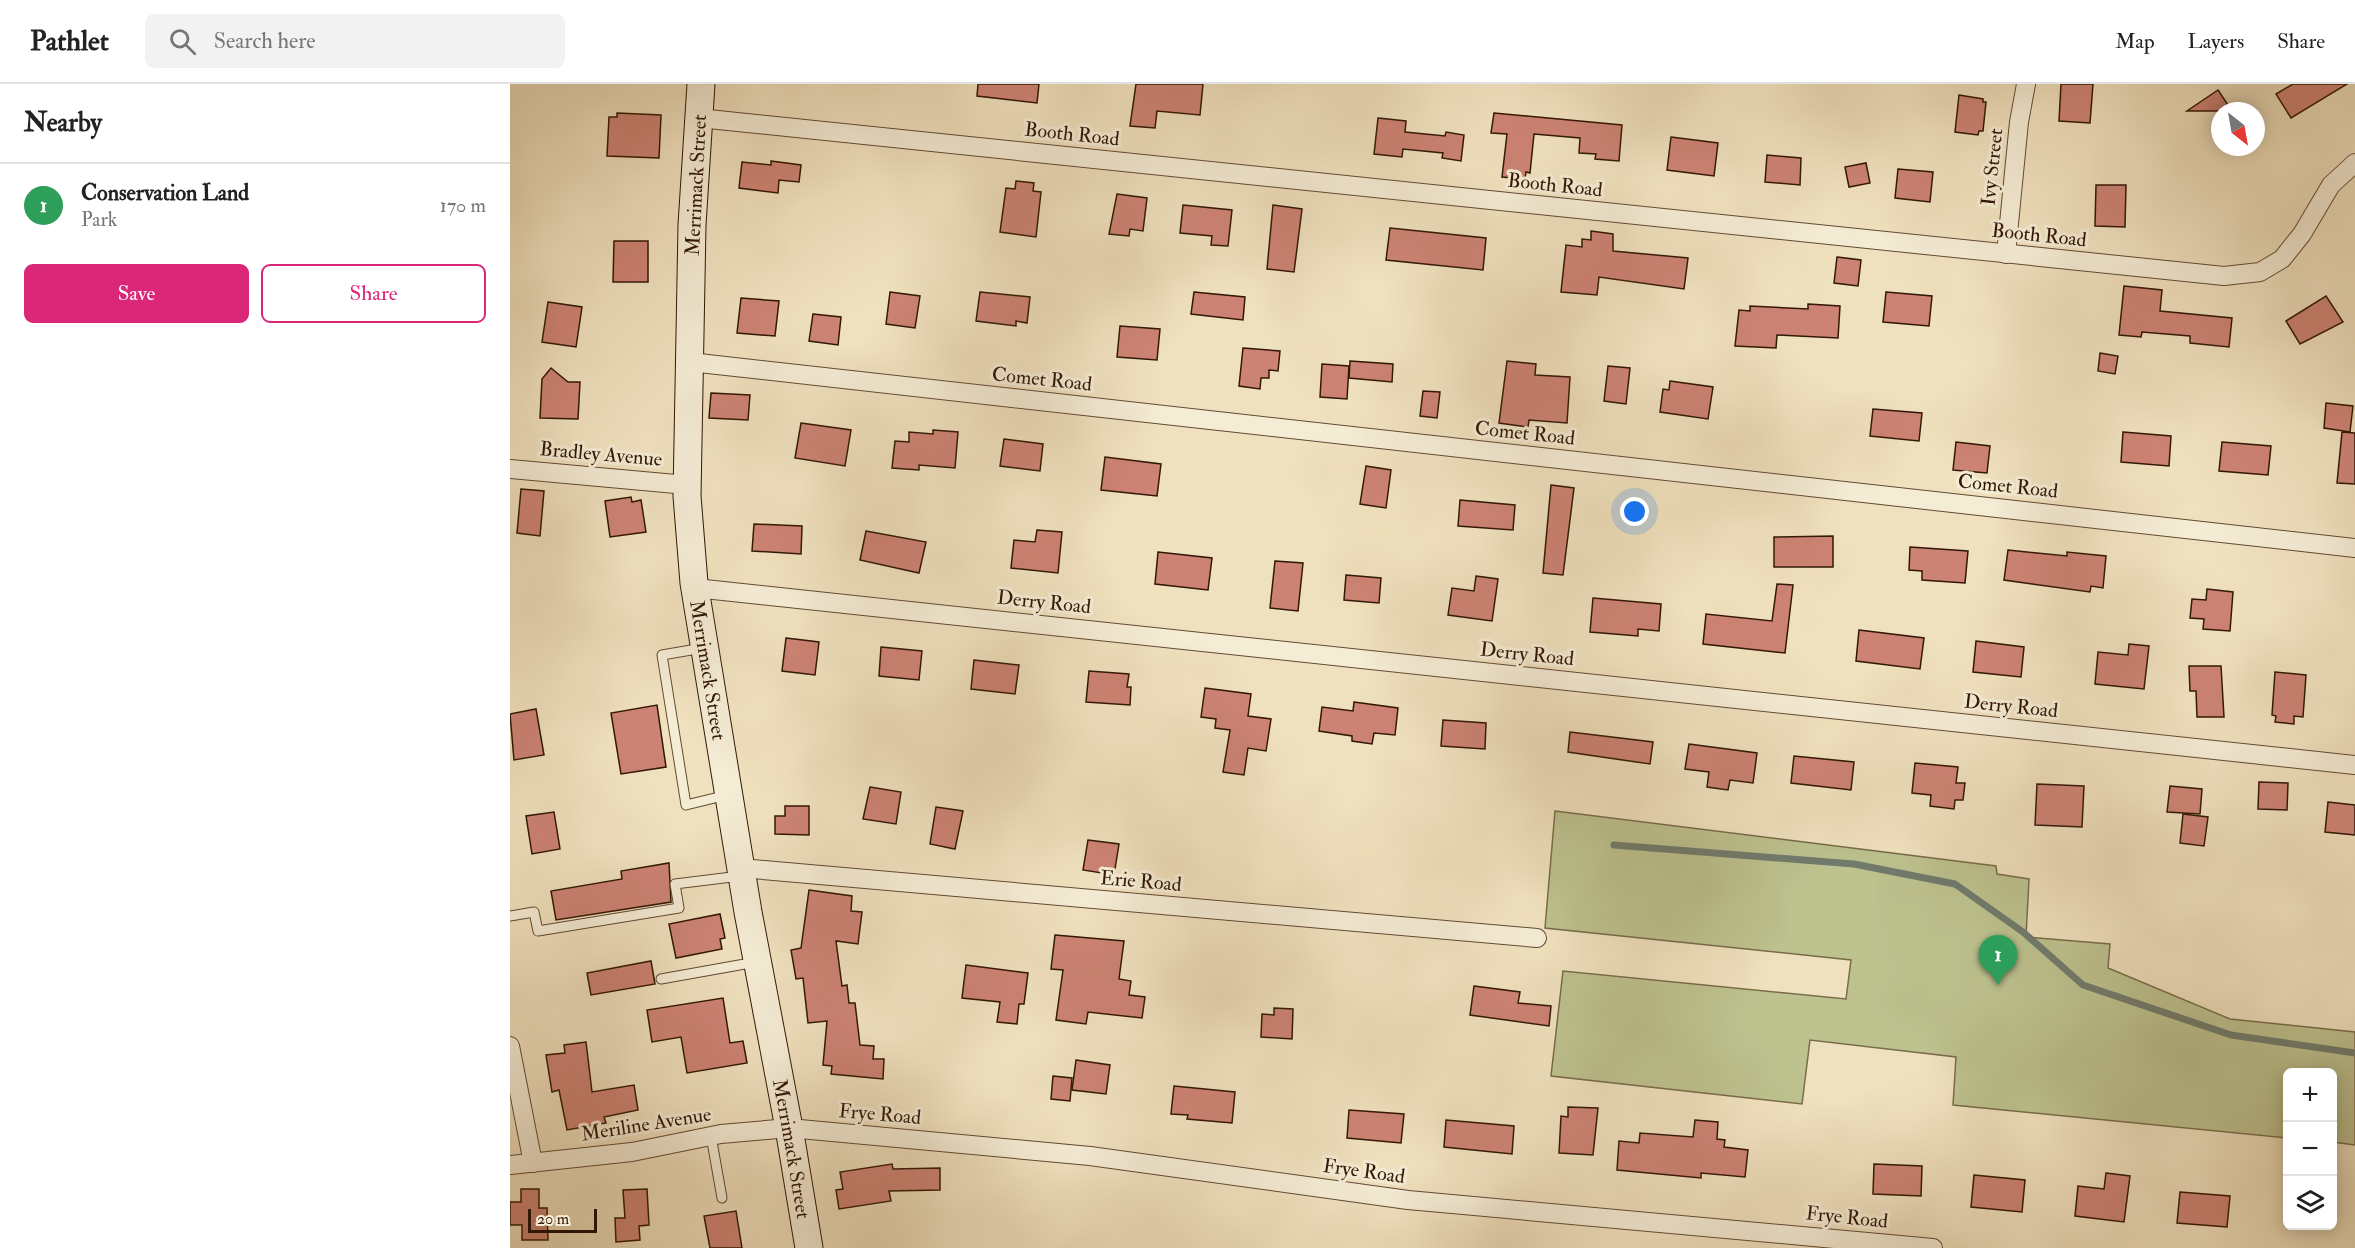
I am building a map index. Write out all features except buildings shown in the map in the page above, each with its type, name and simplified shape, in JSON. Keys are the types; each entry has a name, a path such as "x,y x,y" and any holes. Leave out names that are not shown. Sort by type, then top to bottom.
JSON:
{"main road":[{"name":"Merrimack Street","path":"697,84 699,118 692,225 687,485 695,588 808,1248"}],"street":[{"name":"Ivy Street","path":"2006,254 2019,122 2026,84"},
{"name":"Booth Road","path":"699,118 2195,274 2248,275 2268,270 2292,249 2320,199 2343,172 2355,163"},
{"name":"Comet Road","path":"690,362 2355,548"},
{"name":"Bradley Avenue","path":"510,469 687,485"},
{"name":"Derry Road","path":"695,588 2355,765"},
{"name":"Erie Road","path":"742,872 1537,938"},
{"path":"510,1046 533,1163"},
{"name":"Meriline Avenue","path":"510,1165 632,1152 711,1136 789,1128"},
{"name":"Frye Road","path":"789,1128 1090,1156 1408,1200 1933,1248"}],"lane":[{"path":"705,647 662,655 686,805 729,795"},
{"path":"510,916 534,912 538,931 679,908 675,884 742,872"},
{"path":"661,979 758,962"},
{"path":"711,1136 722,1198"}],"green space":[{"path":"1555,811 1996,866 1997,874 2029,879 2026,937 2110,944 2108,968 2230,1019 2355,1032 2355,1145 2337,1143 2337,1068 2283,1068 2283,1138 1953,1105 1956,1057 1810,1040 1802,1104 1551,1076 1563,971 1846,999 1851,960 1545,928"}],"waterway":[{"path":"1614,845 1854,864 1955,884 2023,932 2083,985 2231,1035 2355,1053"}],"place":[{"name":"Conservation Land","path":"1998,985"}]}
